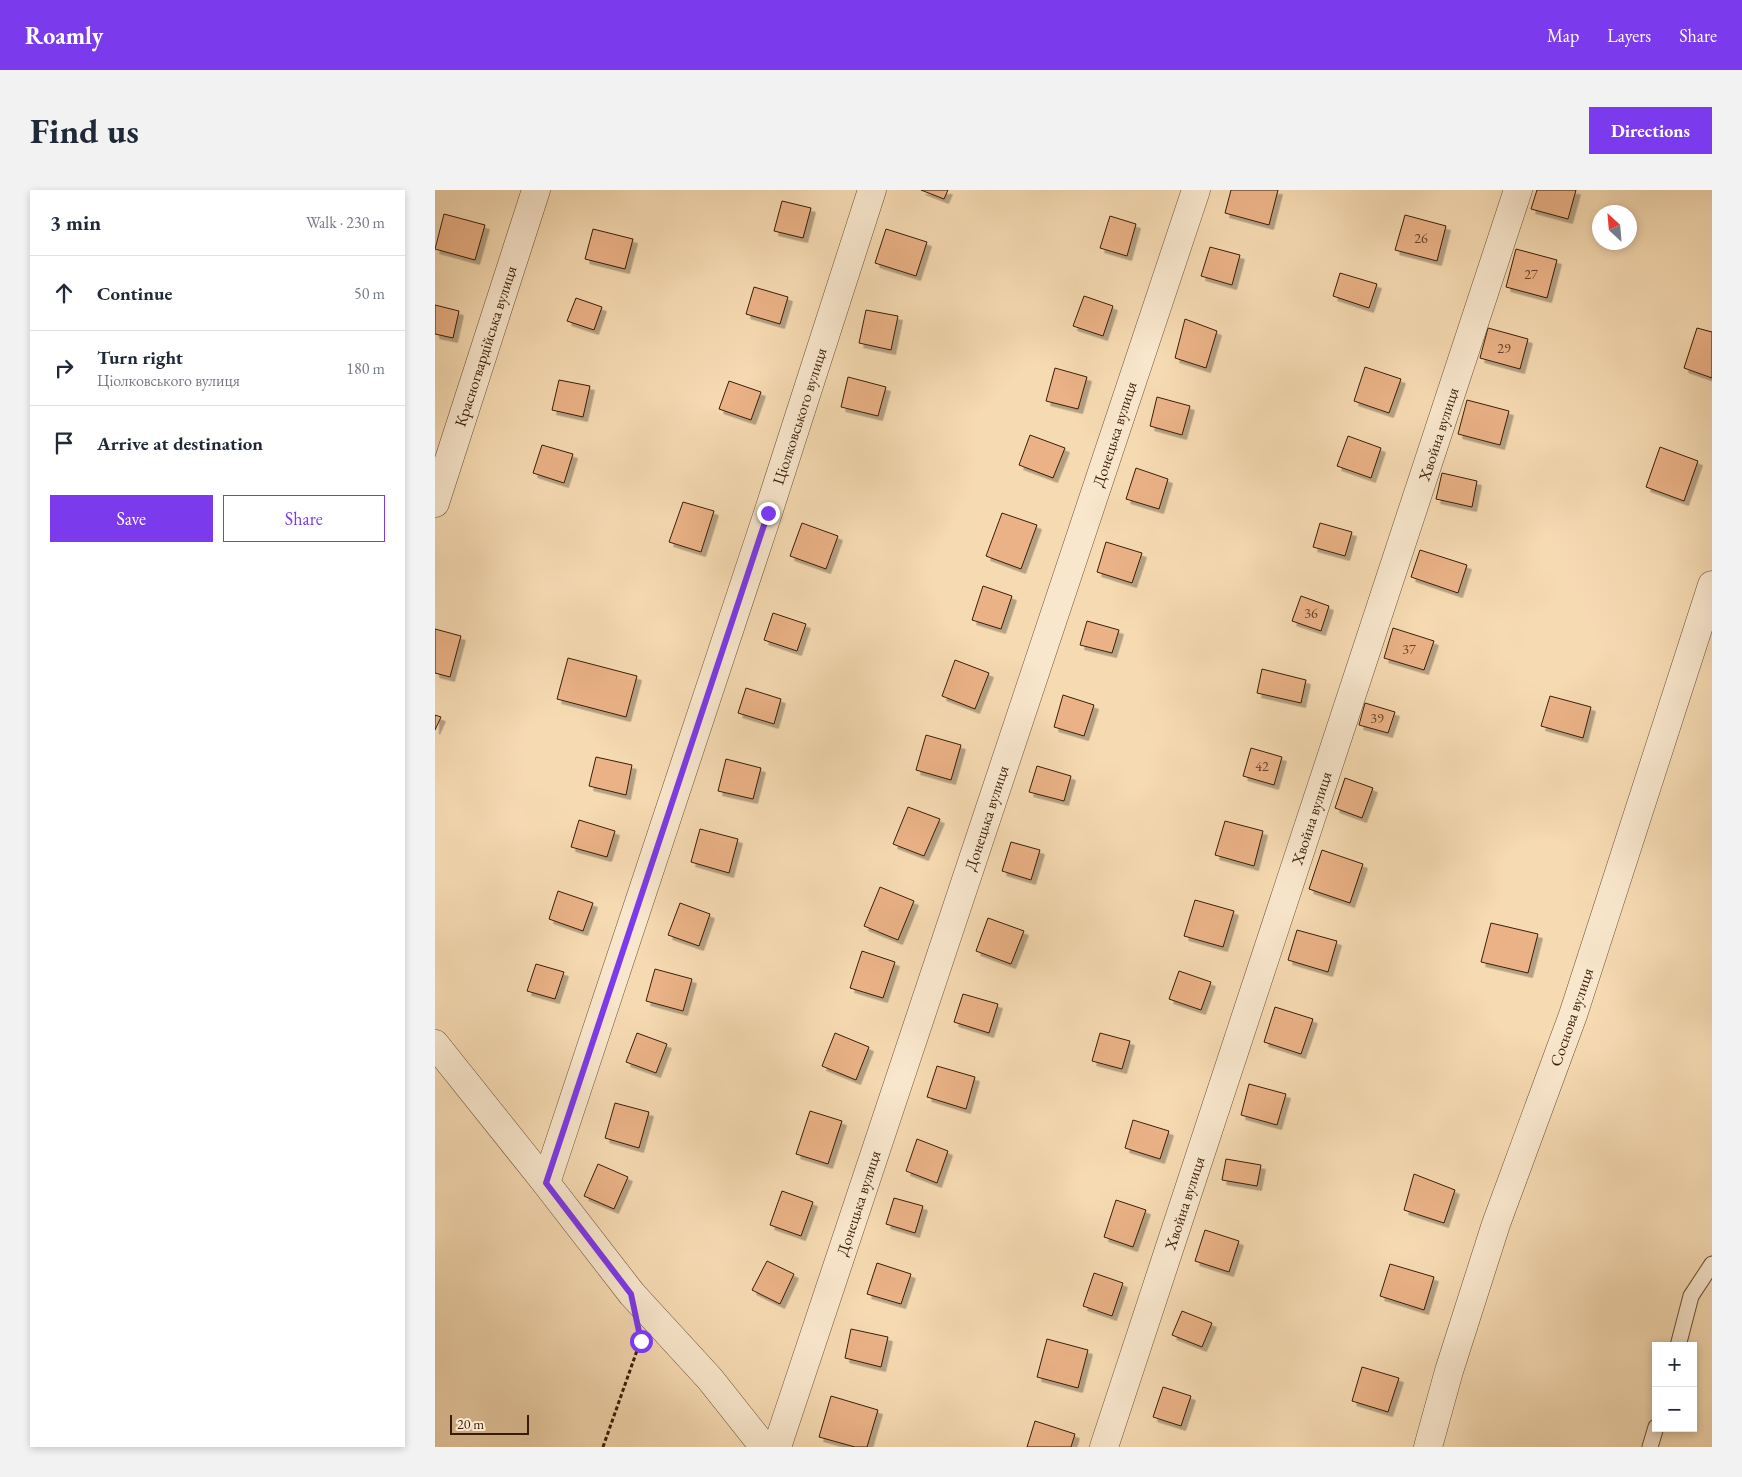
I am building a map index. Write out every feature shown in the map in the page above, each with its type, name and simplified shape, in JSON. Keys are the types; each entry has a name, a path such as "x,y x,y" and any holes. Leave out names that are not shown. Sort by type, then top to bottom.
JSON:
{"street":[{"name":"Красногвардійська вулиця","path":"435,503 536,190"},
{"name":"Ціолковського вулиця","path":"546,1183 768,513 872,190"},
{"name":"Донецька вулиця","path":"777,1447 1196,190"},
{"name":"Хвойна вулиця","path":"1104,1447 1518,190"},
{"name":"Соснова вулиця","path":"1428,1447 1449,1371 1496,1224 1573,1015 1712,586"},
{"path":"435,1044 546,1183 631,1294 710,1379 764,1447"}],"lane":[{"path":"1679,1342 1691,1296 1712,1264"},
{"path":"1650,1447 1654,1432"}],"path":[{"path":"603,1447 641,1341"}],"building":[{"path":"921,190 948,190 944,199"},
{"path":"1231,190 1278,190 1269,225 1225,213"},
{"path":"1537,190 1576,190 1568,219 1531,209"},
{"path":"782,201 811,208 803,238 774,231"},
{"path":"444,214 485,225 475,260 435,249"},
{"path":"1405,215 1446,226 1437,261 1395,250"},
{"path":"1110,216 1136,224 1127,256 1100,248"},
{"path":"593,229 633,239 625,269 585,259"},
{"path":"886,229 927,242 916,276 875,263"},
{"path":"1210,247 1240,255 1232,285 1201,276"},
{"path":"1516,249 1557,260 1547,298 1506,287"},
{"path":"1340,273 1377,284 1369,308 1333,296"},
{"path":"754,287 788,297 780,324 746,314"},
{"path":"1084,296 1113,306 1103,336 1073,326"},
{"path":"576,298 602,307 594,330 567,321"},
{"path":"435,305 459,311 453,338 435,334"},
{"path":"866,310 898,316 891,350 859,343"},
{"path":"1185,319 1217,331 1206,368 1175,358"},
{"path":"1488,328 1528,339 1520,369 1480,358"},
{"path":"1697,328 1712,332 1712,378 1684,368"},
{"path":"1365,367 1401,379 1389,413 1354,401"},
{"path":"1055,368 1087,377 1078,409 1046,401"},
{"path":"848,377 886,387 878,416 841,407"},
{"path":"559,380 590,386 583,417 552,410"},
{"path":"729,381 761,392 751,420 719,409"},
{"path":"1157,397 1190,406 1182,435 1150,426"},
{"path":"1467,400 1509,411 1500,445 1458,434"},
{"path":"1030,435 1065,448 1053,478 1019,465"},
{"path":"1348,436 1381,448 1371,478 1337,466"},
{"path":"542,445 573,454 564,483 533,473"},
{"path":"1660,447 1698,461 1684,501 1646,487"},
{"path":"1136,468 1168,479 1159,509 1126,499"},
{"path":"1442,473 1477,481 1472,507 1436,499"},
{"path":"683,502 714,511 701,552 669,542"},
{"path":"1002,513 1037,525 1021,569 986,556"},
{"path":"802,523 838,536 826,569 790,556"},
{"path":"1320,523 1352,532 1345,556 1313,547"},
{"path":"1106,542 1142,553 1132,583 1097,572"},
{"path":"1420,550 1467,565 1458,593 1411,577"},
{"path":"983,586 1012,596 1001,629 972,620"},
{"path":"1301,596 1329,606 1321,631 1292,621"},
{"path":"773,613 806,624 797,651 764,640"},
{"path":"1087,621 1119,630 1112,653 1080,645"},
{"path":"1393,628 1434,641 1424,670 1384,658"},
{"path":"435,629 461,636 450,677 435,673"},
{"path":"568,658 637,676 626,717 557,699"},
{"path":"955,660 989,673 975,709 942,696"},
{"path":"1262,669 1306,680 1301,703 1257,693"},
{"path":"746,688 781,699 774,724 738,713"},
{"path":"1063,695 1094,705 1084,736 1054,727"},
{"path":"1550,696 1591,707 1583,738 1541,726"},
{"path":"1365,703 1395,712 1388,733 1359,725"},
{"path":"435,715 441,717 435,730"},
{"path":"926,735 961,745 951,780 916,770"},
{"path":"1251,748 1282,757 1274,785 1243,776"},
{"path":"596,757 632,765 626,795 589,786"},
{"path":"726,759 761,768 753,799 718,791"},
{"path":"1037,766 1071,776 1064,801 1029,792"},
{"path":"1345,778 1373,788 1362,818 1335,808"},
{"path":"908,807 940,819 924,856 893,844"},
{"path":"579,820 615,831 607,857 571,847"},
{"path":"1225,821 1263,831 1254,866 1215,855"},
{"path":"700,829 738,839 729,873 691,862"},
{"path":"1011,842 1040,850 1031,880 1002,871"},
{"path":"1322,850 1363,864 1350,903 1309,889"},
{"path":"880,887 914,901 898,940 864,926"},
{"path":"558,891 593,903 583,931 549,919"},
{"path":"1195,900 1234,911 1223,947 1184,936"},
{"path":"680,903 710,914 699,946 668,935"},
{"path":"988,918 1024,931 1011,964 976,951"},
{"path":"1491,923 1538,934 1528,973 1481,962"},
{"path":"1297,930 1337,941 1328,972 1288,960"},
{"path":"862,951 895,962 883,998 850,988"},
{"path":"536,964 564,972 555,999 527,991"},
{"path":"655,969 692,979 683,1011 646,1001"},
{"path":"1179,971 1211,982 1201,1010 1169,999"},
{"path":"963,994 998,1004 989,1033 954,1022"},
{"path":"1275,1007 1313,1019 1301,1054 1264,1042"},
{"path":"637,1033 667,1044 656,1073 626,1062"},
{"path":"835,1033 869,1047 856,1080 822,1066"},
{"path":"1100,1033 1130,1041 1122,1069 1092,1061"},
{"path":"937,1066 975,1077 966,1109 927,1097"},
{"path":"1249,1084 1286,1094 1277,1125 1241,1115"},
{"path":"615,1103 649,1112 639,1148 605,1138"},
{"path":"810,1111 842,1121 828,1164 796,1154"},
{"path":"1133,1120 1169,1131 1160,1159 1125,1148"},
{"path":"917,1139 948,1151 937,1183 906,1171"},
{"path":"1226,1159 1261,1165 1257,1186 1222,1180"},
{"path":"598,1164 628,1177 614,1209 584,1196"},
{"path":"1414,1174 1455,1190 1444,1223 1404,1210"},
{"path":"782,1191 813,1202 801,1236 770,1225"},
{"path":"894,1198 923,1206 915,1233 886,1224"},
{"path":"1116,1200 1146,1210 1133,1247 1104,1237"},
{"path":"1205,1230 1239,1241 1229,1272 1195,1261"},
{"path":"767,1261 794,1274 780,1304 752,1290"},
{"path":"877,1263 911,1274 901,1304 867,1294"},
{"path":"1390,1264 1434,1277 1424,1310 1380,1296"},
{"path":"1094,1273 1123,1283 1112,1316 1083,1306"},
{"path":"1182,1311 1212,1323 1202,1347 1172,1335"},
{"path":"851,1329 888,1337 881,1367 845,1358"},
{"path":"1047,1339 1088,1350 1078,1388 1037,1377"},
{"path":"1362,1367 1399,1378 1388,1412 1352,1401"},
{"path":"1163,1387 1191,1396 1181,1426 1153,1417"},
{"path":"831,1396 878,1410 867,1447 855,1447 819,1437"},
{"path":"1035,1421 1075,1434 1071,1447 1027,1447"}],"route":[{"path":"641,1341 631,1294 546,1183 768,513"}]}
